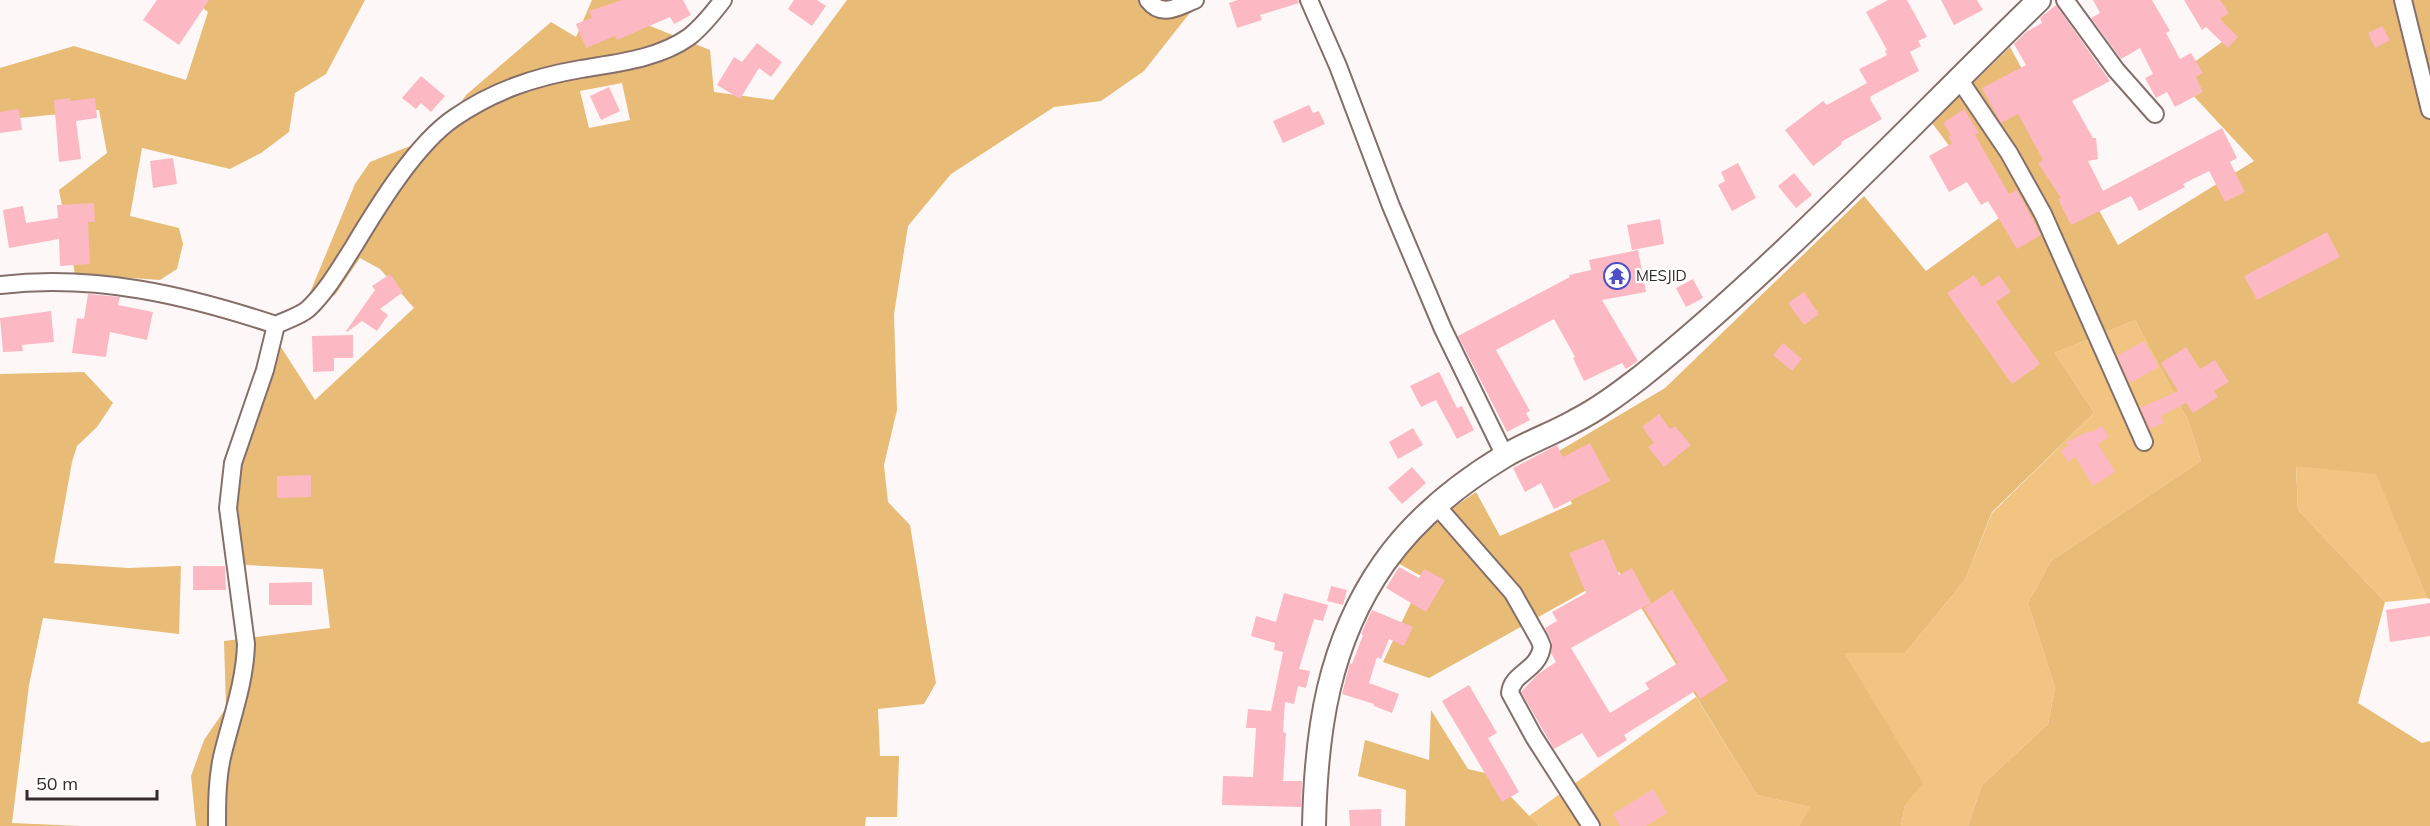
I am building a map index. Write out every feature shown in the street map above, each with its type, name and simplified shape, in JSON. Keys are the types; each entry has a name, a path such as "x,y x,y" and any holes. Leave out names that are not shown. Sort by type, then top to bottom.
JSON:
{"street":[{"path":"0,285 93,282 158,292 228,309 276,325 307,310 336,276 389,193 424,146 452,120 486,96 514,86 580,69 633,60 675,45 698,28 723,0"},
{"path":"1148,0 1155,8 1162,11 1195,0"},
{"path":"1309,0 1338,66 1391,206 1443,329 1505,456"},
{"path":"1314,826 1320,723 1335,660 1366,590 1411,530 1436,505 1468,480 1505,456 1578,420 1631,384 1671,352 1792,245 2039,0"},
{"path":"2065,0 2116,70 2155,114"},
{"path":"2403,0 2430,110"},
{"path":"1959,79 2033,193 2144,442"},
{"path":"217,826 217,797 222,759 246,663 246,644 228,508 233,463 265,370 276,325"},
{"path":"1436,505 1513,593 1539,639 1542,646 1537,662 1512,684 1510,693 1534,737 1591,826"}],"shaded area":[{"path":"193,0 365,0 326,74 295,93 289,132 261,153 230,169 142,148 130,216 179,228 183,244 177,269 160,280 75,274 59,190 107,153 99,110 0,120 0,68 74,46 186,80 208,12"},
{"path":"592,0 644,0 630,18 710,50 714,92 773,100 847,0 1200,0 1144,71 1101,101 1054,107 951,174 908,226 894,314 897,410 884,465 888,502 910,525 936,683 924,704 878,709 880,756 899,756 897,817 866,817 865,826 196,826 191,776 204,740 226,708 224,641 330,628 323,569 227,564 232,480 270,330 315,400 414,308 380,269 360,258 335,295 304,307 355,184 370,162 440,134 466,95 551,22 576,37","holes":["622,83 630,120 589,128 580,91"]},
{"path":"2195,0 2430,0 2430,599 2427,598 2376,474 2296,466 2298,510 2385,602 2358,703 2422,743 2430,741 2430,826 1968,826 1982,785 2048,724 2055,688 2028,603 2051,561 2201,461 2188,420 2135,320 2055,353 2094,413 1992,512 1965,580 1905,653 1844,653 1923,783 1905,805 1901,826 1799,826 1810,807 1757,795 1619,572 1429,678 1383,662 1423,577 1396,562 1433,521 1476,492 1500,536 1572,504 1554,454 1665,388 1864,196 1926,271 2002,216 1932,123 2010,47 2118,245 2254,161 2175,76 2222,42"},
{"path":"2135,320 2188,420 2201,461 2051,561 2028,603 2055,688 2048,724 1982,785 1968,826 1901,826 1905,805 1844,653 1905,653 1965,580 1992,513 2094,413 2055,353"},
{"path":"84,372 113,403 97,427 77,446 72,462 54,563 128,568 181,566 179,634 43,618 29,685 12,823 81,826 0,826 0,374"},
{"path":"2296,465 2376,473 2427,598 2385,602 2298,510"},
{"path":"1696,697 1757,795 1811,807 1799,826 1539,826 1529,816"},
{"path":"1431,710 1468,769 1489,774 1539,826 1405,826 1406,790 1358,776 1365,740 1429,760"}],"building":[{"path":"157,0 209,0 179,45 143,20"},
{"path":"622,0 683,0 691,15 674,24 670,17 617,40 615,36 586,48 576,24 592,18 589,11"},
{"path":"794,0 817,0 826,6 812,26 788,9"},
{"path":"1238,0 1298,0 1299,3 1260,15 1262,20 1237,28 1229,3"},
{"path":"1888,0 1907,0 1927,37 1918,41 1921,46 1910,52 1919,71 1871,96 1870,99 1882,119 1841,142 1842,144 1813,166 1785,130 1823,101 1827,105 1867,83 1859,69 1887,55 1885,51 1887,50 1866,12"},
{"path":"1941,0 1977,0 1983,10 1954,25"},
{"path":"2093,0 2152,0 2170,31 2166,33 2180,59 2191,53 2203,73 2196,77 2203,92 2175,107 2167,92 2156,98 2145,78 2153,74 2140,48 2121,59 2091,18 2100,13"},
{"path":"2184,0 2220,0 2229,13 2220,19 2238,37 2228,48 2206,27 2202,30"},
{"path":"2056,5 2110,81 2072,101 2093,138 2096,138 2098,159 2088,161 2103,191 2222,128 2237,158 2230,162 2245,192 2225,202 2209,171 2183,184 2185,187 2139,211 2131,196 2071,225 2058,199 2061,198 2038,163 2043,160 2018,114 2001,123 1982,88 2026,65 2014,44 2026,32 2042,23 2040,18"},
{"path":"2382,26 2390,40 2375,48 2368,33"},
{"path":"757,43 782,62 771,77 759,68 740,99 717,85 734,57 742,62"},
{"path":"421,76 445,96 431,112 421,103 416,109 402,98"},
{"path":"609,87 620,111 601,120 590,96"},
{"path":"70,98 70,101 95,98 97,118 76,121 81,159 59,162 54,100"},
{"path":"1309,105 1313,113 1319,111 1325,124 1283,143 1273,121"},
{"path":"19,109 22,130 0,133 0,112"},
{"path":"1964,109 1979,133 1975,135 2009,194 2017,190 2041,235 2017,249 1988,201 1981,205 1967,182 1949,192 1929,156 1952,143 1948,137 1951,135 1943,123"},
{"path":"173,158 177,184 153,188 150,161"},
{"path":"1738,163 1756,198 1732,211 1718,185 1725,181 1721,172"},
{"path":"1794,173 1812,195 1796,208 1778,186"},
{"path":"94,203 95,222 88,222 90,264 60,266 59,239 9,248 3,210 23,206 26,223 58,218 57,205"},
{"path":"1660,219 1664,244 1632,250 1627,225"},
{"path":"2327,232 2340,257 2257,300 2244,276"},
{"path":"1638,250 1646,292 1602,300 1638,361 1626,369 1622,363 1584,381 1573,358 1575,357 1554,319 1496,350 1530,411 1526,413 1530,420 1507,432 1458,336 1570,277 1569,275 1591,270 1589,260"},
{"path":"390,274 403,292 380,309 388,315 377,331 362,321 347,332 375,290 372,286"},
{"path":"1974,275 1982,287 1999,275 2011,292 1996,302 2040,364 2012,384 1947,293"},
{"path":"1693,279 1703,298 1686,307 1676,288"},
{"path":"1804,292 1819,314 1804,325 1788,303"},
{"path":"88,294 120,297 118,305 153,312 147,340 110,332 106,357 72,353 77,318 84,319"},
{"path":"51,311 54,342 22,345 23,351 3,352 0,318"},
{"path":"353,335 353,358 334,358 334,371 313,372 312,336"},
{"path":"2144,341 2159,367 2130,383 2117,356"},
{"path":"1783,343 1802,359 1792,371 1773,355"},
{"path":"2186,347 2200,369 2215,360 2229,382 2214,391 2218,397 2193,413 2186,403 2161,416 2164,423 2150,429 2140,408 2178,391 2161,363"},
{"path":"1439,372 1457,408 1462,406 1474,430 1457,439 1436,400 1421,407 1410,386"},
{"path":"1659,414 1670,429 1675,426 1691,445 1664,467 1648,447 1654,443 1642,427"},
{"path":"2102,426 2109,437 2098,444 2115,472 2093,486 2075,457 2068,462 2061,451 2068,446 2066,442"},
{"path":"1413,428 1423,445 1398,459 1389,442"},
{"path":"1590,443 1610,481 1554,509 1541,483 1525,492 1513,468 1557,445 1563,457"},
{"path":"1412,467 1426,483 1402,504 1388,488"},
{"path":"311,475 311,497 277,498 277,476"},
{"path":"1604,539 1619,575 1632,568 1651,603 1571,648 1610,713 1649,689 1645,683 1678,663 1644,608 1672,590 1728,681 1700,699 1695,691 1624,735 1627,740 1598,758 1582,733 1554,749 1521,692 1538,674 1556,662 1551,653 1552,642 1545,628 1557,621 1552,612 1586,593 1569,553"},
{"path":"193,566 225,566 226,590 193,590"},
{"path":"1399,567 1419,578 1424,569 1445,580 1426,612 1386,588"},
{"path":"312,582 312,605 269,605 269,583"},
{"path":"1331,586 1347,590 1343,605 1327,601"},
{"path":"1284,593 1328,605 1323,621 1314,619 1299,669 1310,671 1306,688 1298,686 1294,704 1285,702 1283,781 1302,781 1301,807 1222,805 1223,776 1253,777 1256,728 1246,728 1248,709 1271,711 1283,652 1274,650 1275,643 1251,636 1256,616 1276,622"},
{"path":"2430,603 2430,636 2390,642 2386,610"},
{"path":"1372,610 1413,627 1404,646 1389,639 1381,659 1377,657 1369,683 1399,694 1392,713 1374,704 1342,694 1350,663 1352,664 1363,635 1361,634"},
{"path":"1469,685 1497,733 1488,738 1519,792 1502,802 1442,701"},
{"path":"1653,789 1667,813 1646,826 1620,826 1613,814"},
{"path":"1381,809 1381,826 1350,826 1349,810"}],"place":[{"name":"MESJID","path":"1617,276"}]}
